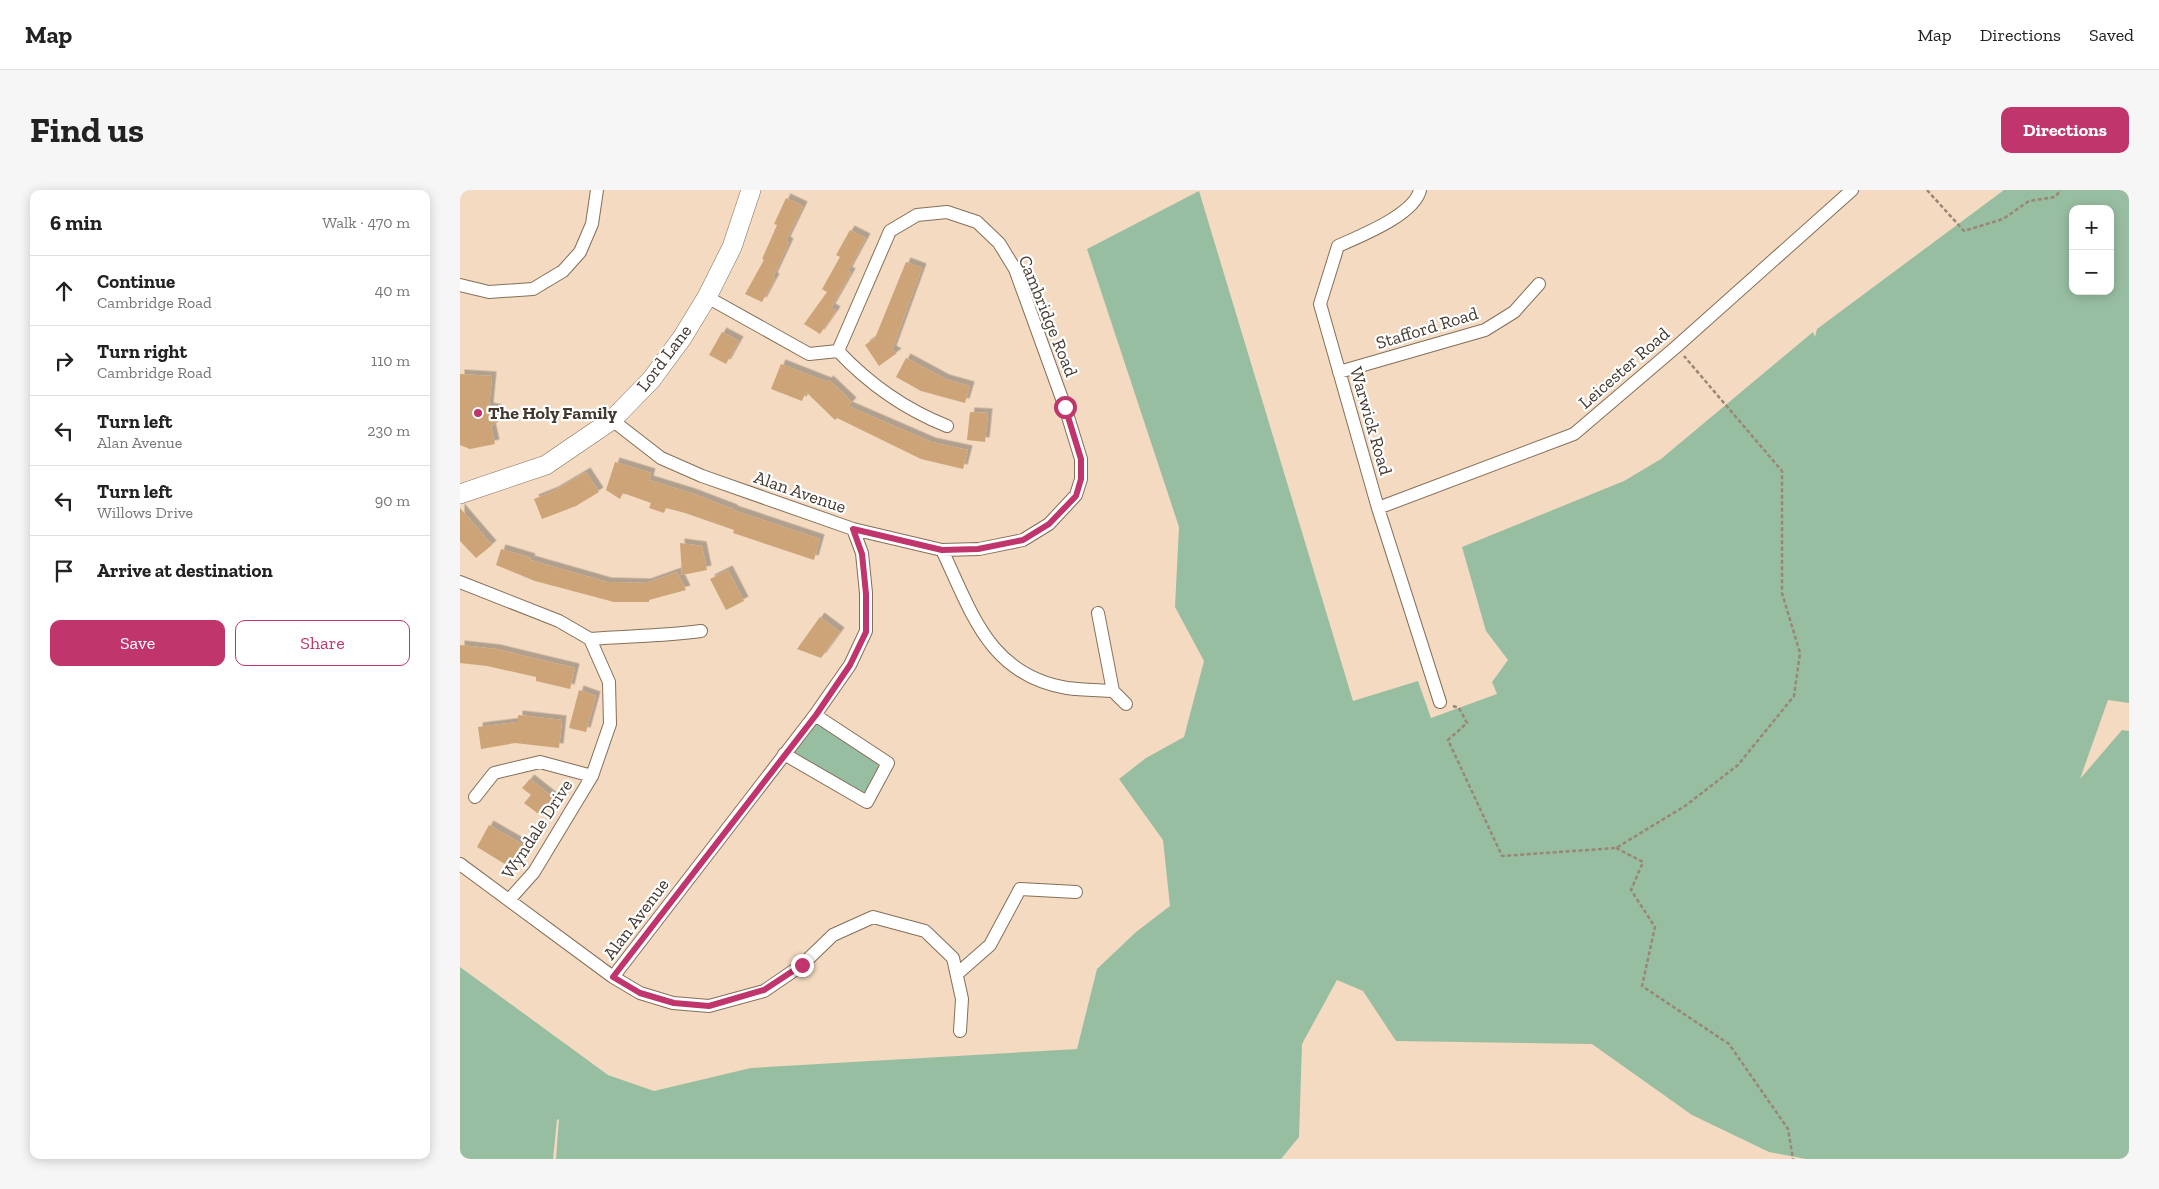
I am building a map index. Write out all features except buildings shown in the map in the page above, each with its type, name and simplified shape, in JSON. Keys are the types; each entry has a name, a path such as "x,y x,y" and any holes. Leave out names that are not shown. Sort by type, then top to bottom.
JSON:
{"street":[{"path":"460,285 489,292 533,289 563,271 580,252 592,224 598,190"},
{"name":"Lord Lane","path":"460,494 546,466 612,420 650,380 682,338 707,297 732,247 751,190"},
{"name":"Warwick Road","path":"1420,190 1418,197 1389,222 1338,246 1320,304 1378,508 1440,702"},
{"name":"Leicester Road","path":"1378,508 1574,434 1676,347 1845,192"},
{"name":"Cambridge Road","path":"838,351 890,230 917,215 946,212 977,222 999,243 1014,270 1065,407 1081,459 1081,479 1076,496 1049,524 1023,540 978,549 942,550 853,529"},
{"name":"Stafford Road","path":"1339,372 1485,330 1514,312 1540,284"},
{"path":"707,297 809,354 838,351 856,370 884,393 918,414 947,426"},
{"name":"Alan Avenue","path":"460,864 613,977 816,715 850,665 866,632 866,594 862,554 853,529 702,476 661,458 612,420"},
{"path":"942,550 980,632 996,652 1017,668 1041,681 1067,688 1113,691"},
{"path":"460,582 559,621 590,639 701,631"},
{"path":"1098,613 1113,691 1126,704"},
{"name":"Wyndale Drive","path":"509,900 534,872 592,776 610,724 609,682 590,639"},
{"path":"784,754 867,802 888,763 816,715"},
{"name":"Wyndale Drive","path":"475,797 494,774 540,762 592,776"},
{"path":"957,974 990,945 1020,889 1076,892"},
{"path":"613,977 640,993 674,1003 709,1006 764,990 802,965 833,935 873,917 925,931 954,958 962,999 960,1031"}],"path":[{"path":"1927,190 1964,231 2003,219 2030,201 2055,197 2061,190"},
{"path":"1440,702 1459,708 1467,723 1448,740 1502,856 1616,848 1685,806 1738,765 1794,696 1800,653 1782,593 1782,472 1676,347"},
{"path":"1616,848 1643,862 1632,890 1655,927 1642,986 1729,1044 1788,1129 1793,1159"}],"green space":[{"path":"2004,190 2129,190 2129,703 2108,700 2080,779 2122,730 2129,731 2129,1159 1806,1159 1769,1152 1692,1115 1592,1044 1396,1041 1363,991 1337,980 1302,1044 1299,1137 1281,1159 556,1159 559,1119 557,1120 553,1159 460,1159 460,967 608,1075 654,1091 751,1068 1077,1049 1097,969 1136,932 1170,906 1163,840 1119,779 1146,758 1184,737 1204,661 1175,607 1179,527 1087,249 1199,191 1353,701 1418,681 1431,718 1497,694 1492,682 1508,660 1486,631 1462,547 1624,481 1661,459 1813,332 1815,337 1817,329"},
{"path":"815,720 879,765 869,793 856,791 789,753"}],"place":[{"name":"The Holy Family","path":"478,413"}],"route":[{"path":"802,965 764,990 737,1000 709,1006 674,1003 640,993 613,977 816,715 850,665 866,632 866,594 862,554 853,529 942,550 978,549 1023,540 1049,524 1076,496 1081,479 1081,459 1065,407"}]}
